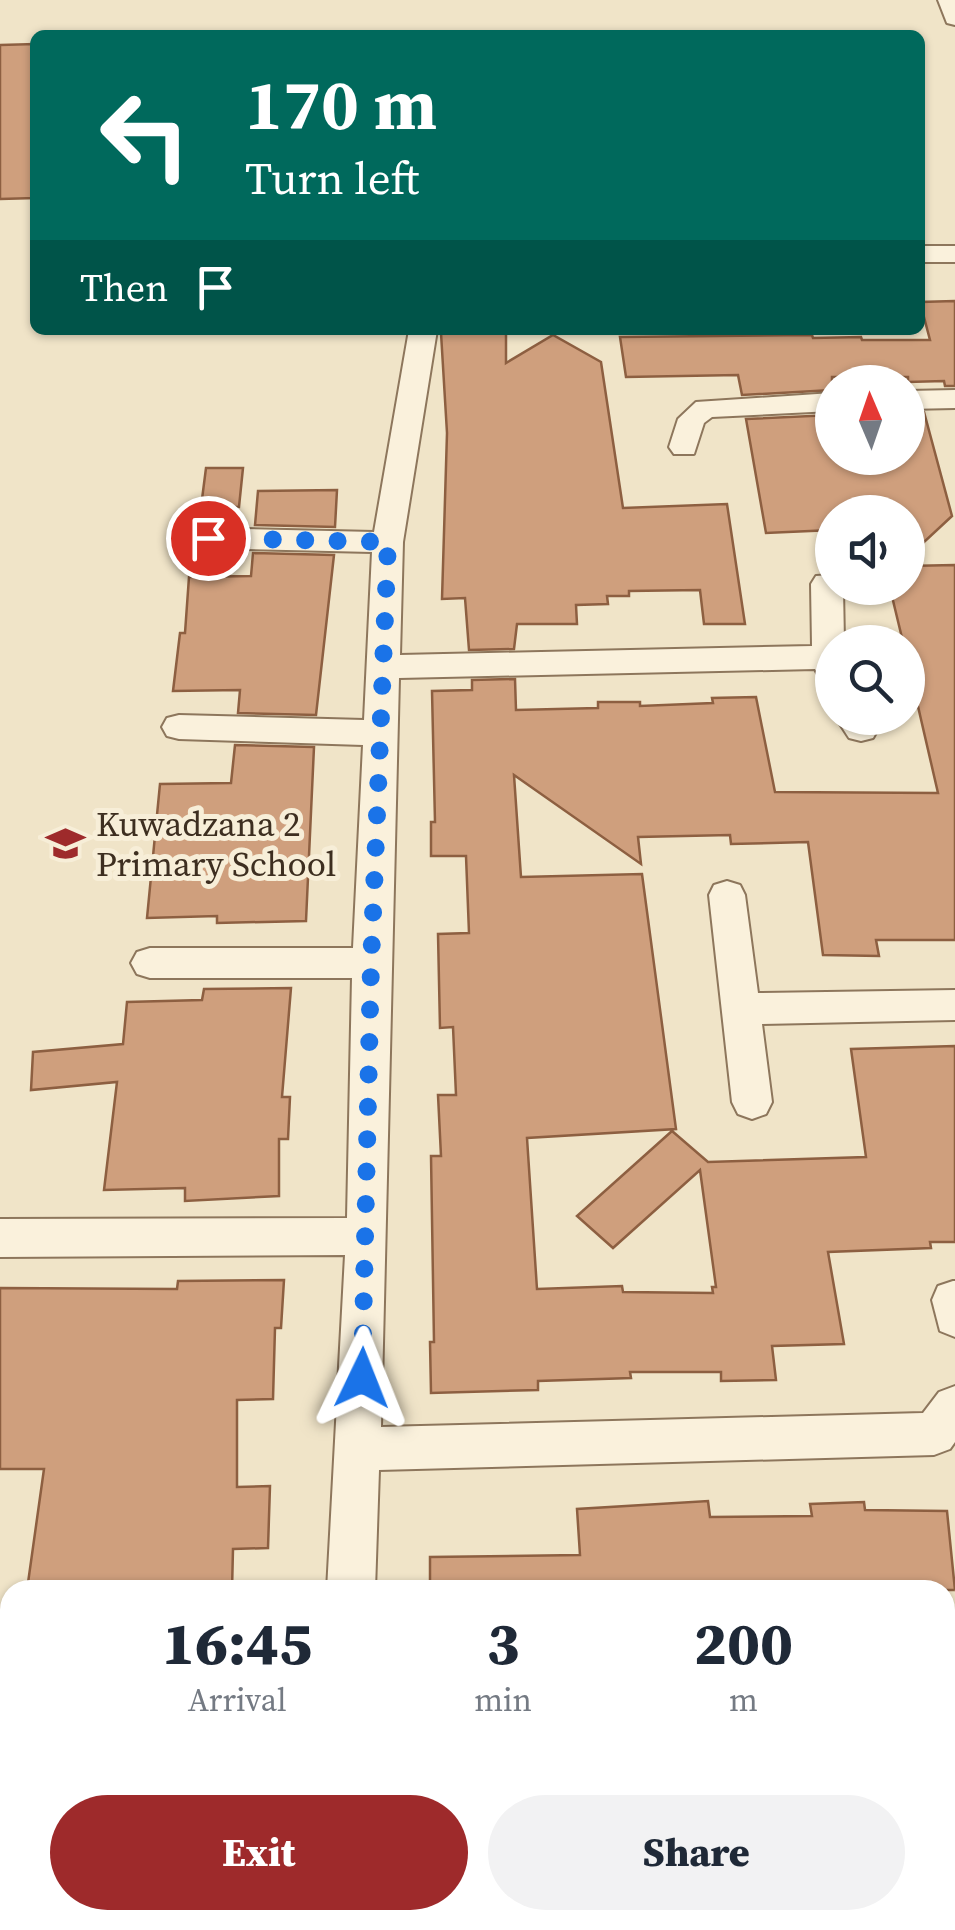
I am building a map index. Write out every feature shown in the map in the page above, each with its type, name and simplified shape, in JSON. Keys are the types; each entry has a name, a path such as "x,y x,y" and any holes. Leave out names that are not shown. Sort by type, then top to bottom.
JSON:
{"street":[{"path":"949,0 955,18"},
{"path":"925,254 955,254"},
{"path":"352,1580 367,1236 371,964 388,542 421,335"},
{"path":"925,400 955,399"},
{"path":"684,447 690,420 695,412 706,408 815,403"},
{"path":"208,538 388,542"},
{"path":"383,668 815,664"},
{"path":"179,727 380,733"},
{"path":"726,895 752,1102"},
{"path":"150,963 371,964"},
{"path":"741,1010 955,1006"},
{"path":"0,1238 367,1236"},
{"path":"359,1449 934,1434 955,1406"}],"building":[{"path":"30,44 30,198 0,199 0,45"},
{"path":"955,301 955,386 945,386 944,381 925,382 925,365 815,365 815,391 742,395 738,375 626,377 620,337 812,335 930,340 925,302"},
{"path":"441,335 506,335 506,363 553,335 601,362 623,508 727,504 745,624 704,624 700,590 629,591 629,596 607,596 608,604 576,605 577,624 517,624 514,649 469,650 465,598 442,599 447,433"},
{"path":"815,416 815,475 925,475 925,416 952,516 925,541 925,495 815,495 815,531 766,533 746,419"},
{"path":"206,468 243,468 239,507 201,507"},
{"path":"337,490 335,527 255,525 258,491"},
{"path":"253,553 334,555 316,715 238,713 240,690 173,691 180,633 185,633 189,577 251,576"},
{"path":"955,565 955,940 876,940 879,956 823,955 808,842 731,844 730,835 638,837 641,864 514,775 521,877 642,874 676,1129 527,1138 537,1289 622,1286 623,1292 713,1293 712,1287 716,1287 700,1170 613,1248 577,1216 672,1131 708,1162 866,1157 851,1049 955,1046 955,1242 930,1242 931,1248 828,1252 844,1344 772,1346 776,1380 721,1381 721,1372 630,1372 631,1378 538,1381 538,1390 431,1393 431,1156 441,1156 438,1095 456,1095 453,1027 440,1028 438,934 469,933 466,856 431,856 431,822 435,822 432,691 472,690 472,680 515,679 516,710 598,708 598,702 640,702 640,706 713,703 712,698 756,697 775,792 938,793 925,735 925,625 899,625 894,605 925,605 925,566"},
{"path":"235,745 314,747 306,921 217,923 217,916 147,918 160,784 231,783"},
{"path":"291,988 282,1097 290,1097 288,1139 279,1139 279,1196 185,1201 185,1188 104,1190 117,1082 31,1090 33,1052 123,1044 127,1002 202,1000 204,989"},
{"path":"284,1280 281,1328 275,1328 273,1399 237,1400 237,1487 270,1486 268,1548 233,1549 232,1580 28,1580 44,1469 0,1469 0,1288 177,1289 178,1281"},
{"path":"708,1501 710,1517 812,1516 810,1504 864,1502 865,1510 947,1511 954,1580 430,1580 430,1557 580,1555 577,1509"}],"place":[{"name":"Kuwadzana 2 Primary School","path":"66,844"}],"route":[{"path":"208,538 388,542 371,964 362,1378"}]}
